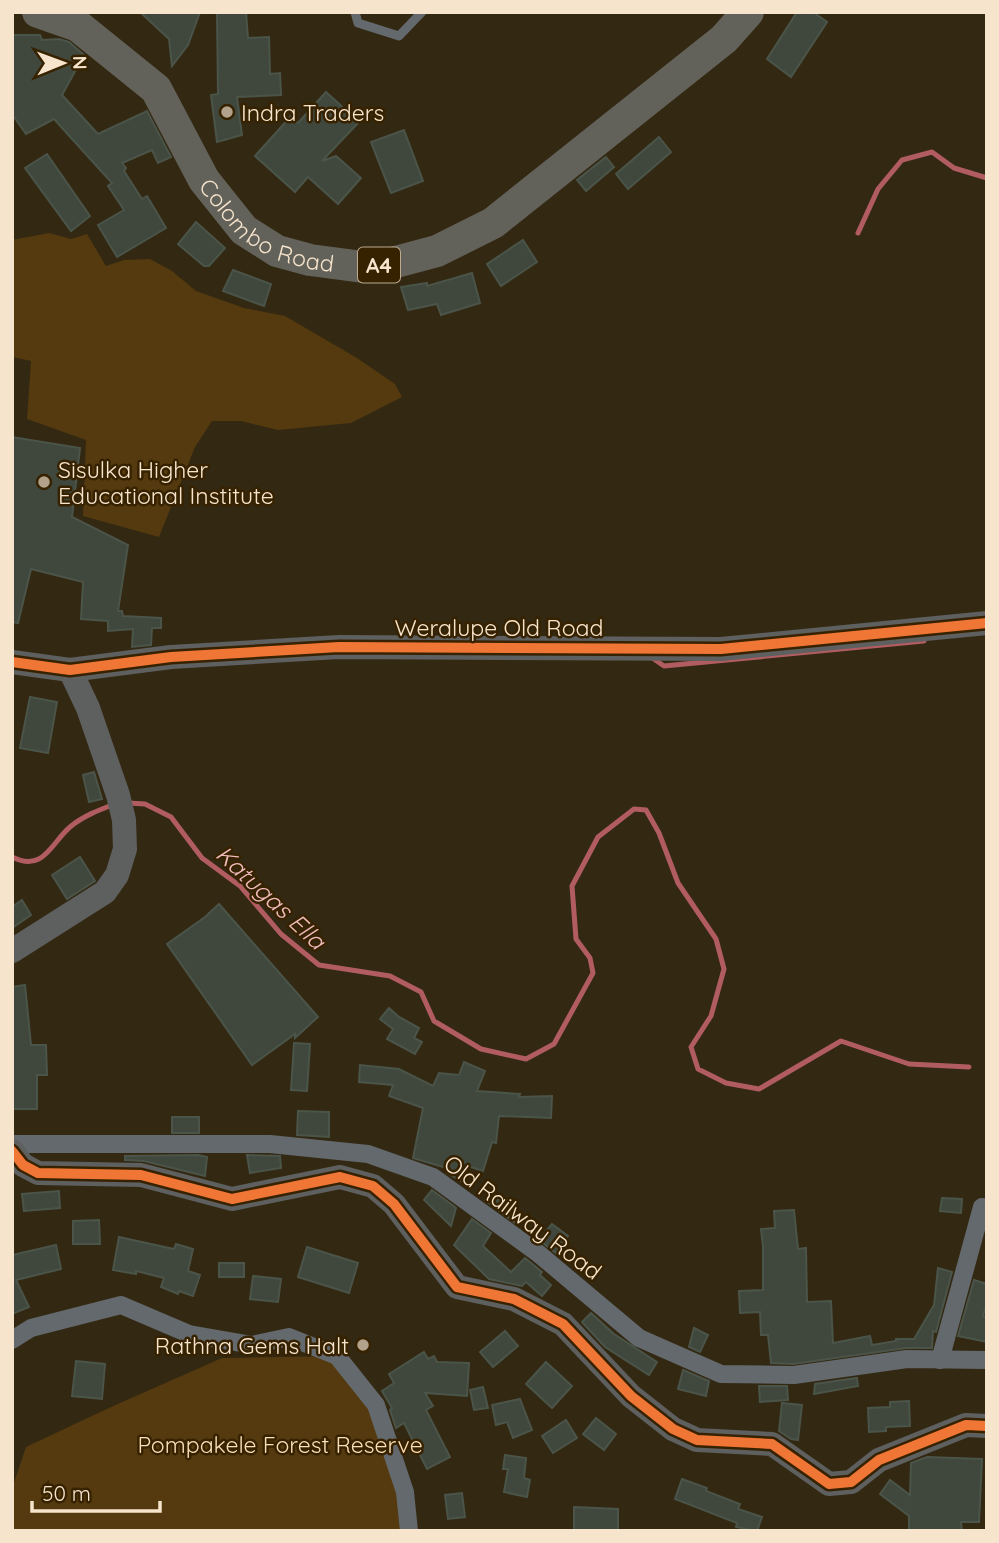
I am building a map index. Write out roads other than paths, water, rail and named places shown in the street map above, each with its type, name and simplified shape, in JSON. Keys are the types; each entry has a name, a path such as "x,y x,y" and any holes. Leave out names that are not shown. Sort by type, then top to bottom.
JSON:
{"highway":[{"name":"Colombo Road","path":"37,12 78,26 156,89 204,180 244,230 277,251 310,260 363,267 392,263 437,251 493,223 724,39 748,12"}],"street":[{"name":"Weralupe Old Road","path":"12,662 70,670 171,657 339,647 721,649 987,623"},
{"path":"12,951 105,891 117,875 125,849 119,802 88,708 70,670"},
{"name":"Old Railway Road","path":"12,1144 270,1144 368,1154 433,1177 539,1254 639,1338 721,1374 794,1375 907,1359 987,1360"},
{"path":"12,1151 23,1166 38,1173 141,1175 232,1199 340,1177 373,1186 394,1204 457,1287 514,1299 563,1324 631,1395 673,1429 697,1440 772,1444 829,1485 851,1482 879,1460 966,1425 987,1426"},
{"path":"940,1360 982,1207"},
{"path":"12,1340 31,1328 121,1305 189,1334 252,1345 289,1337 337,1356 376,1405 405,1492 410,1531"}],"lane":[{"path":"355,12 358,23 399,36 422,12"}],"waterway":[{"path":"858,233 878,189 902,160 932,152 954,168 987,178"},
{"path":"651,657 664,666 924,641"},
{"path":"128,803 145,804 171,817 202,858 240,886 281,934 319,965 390,976 421,992 434,1021 481,1049 526,1059 554,1044 593,973 590,958 576,939 572,886 598,837 634,809 646,810 659,833 678,883 716,939 724,969 711,1016 691,1047 698,1069 726,1083 759,1089 841,1041 909,1064 969,1067"},
{"name":"Katugas Ella","path":"12,857 23,861 39,859 75,823 115,804"}],"place":[{"name":"Indra Traders","path":"227,112"},
{"name":"Sisulka Higher Educational Institute","path":"44,482"},
{"name":"Rathna Gems Halt","path":"363,1345"}],"park label":[{"name":"Pompakele Forest Reserve","path":"280,1444"}]}
